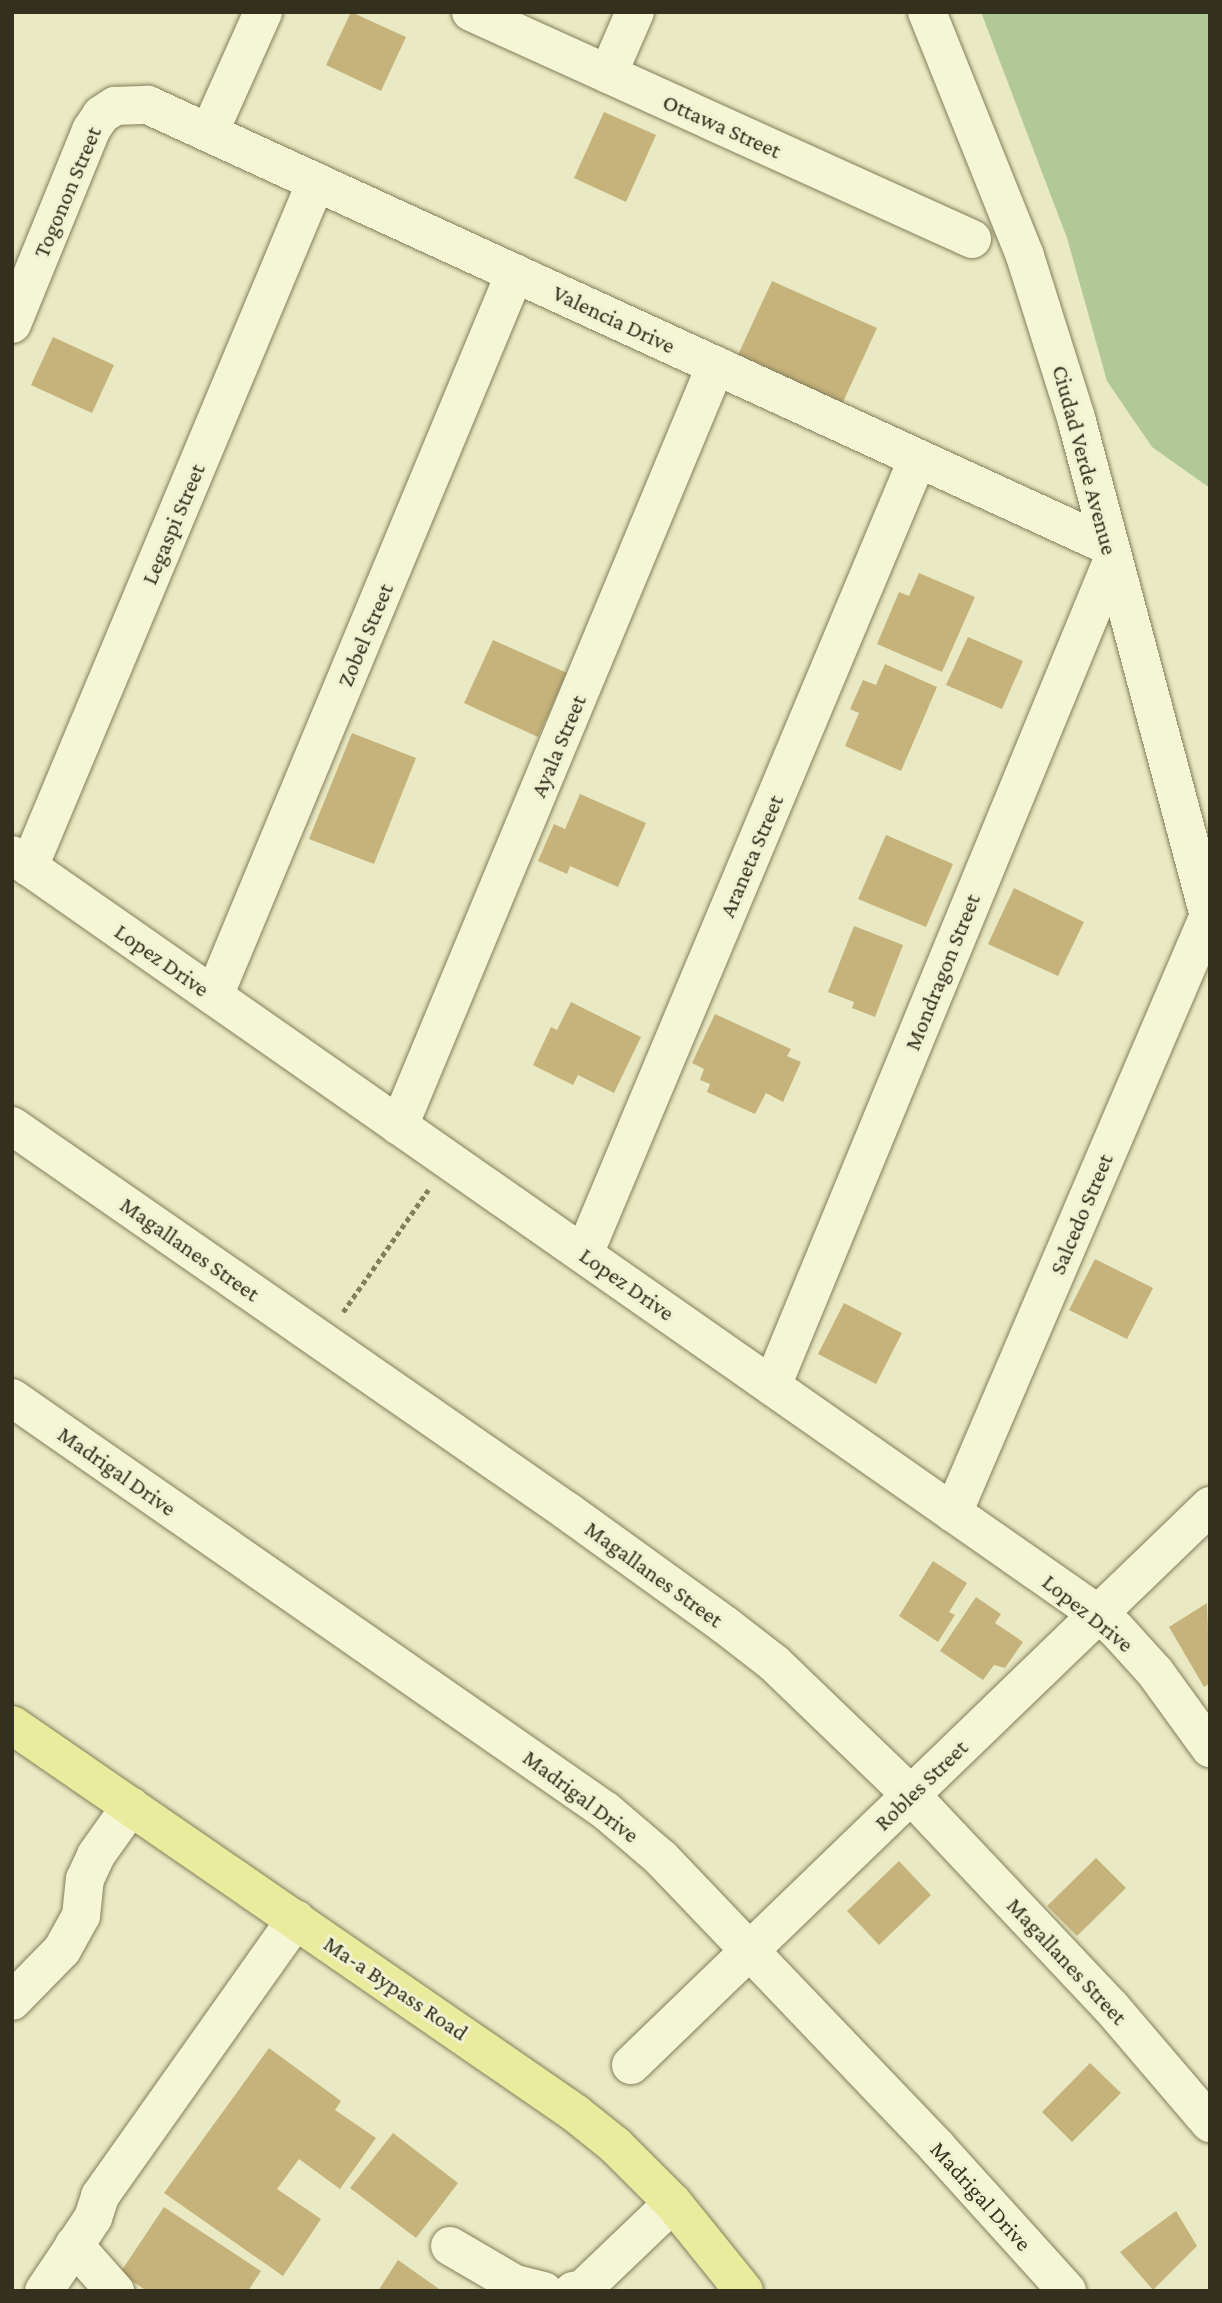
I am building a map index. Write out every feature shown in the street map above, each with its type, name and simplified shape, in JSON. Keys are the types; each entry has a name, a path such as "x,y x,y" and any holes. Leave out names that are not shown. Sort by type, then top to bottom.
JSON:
{"main road":[{"name":"Ma-a Bypass Road","path":"12,1725 575,2113 615,2145 673,2203 744,2291"}],"street":[{"path":"209,133 263,12"},
{"name":"Ottawa Street","path":"471,12 972,239"},
{"path":"608,74 635,12"},
{"name":"Ciudad Verde Avenue","path":"926,12 1025,256 1076,418 1209,918"},
{"name":"Valencia Drive","path":"115,106 148,105 918,458 1111,552"},
{"name":"Togonon Street","path":"12,324 91,130 101,115 115,106"},
{"name":"Legaspi Street","path":"21,861 316,182"},
{"name":"Zobel Street","path":"214,996 515,274"},
{"name":"Ayala Street","path":"399,1126 716,365"},
{"name":"Araneta Street","path":"584,1254 918,458"},
{"name":"Mondragon Street","path":"772,1386 1111,552"},
{"name":"Lopez Drive","path":"21,861 1098,1614 1133,1646 1155,1672 1210,1748"},
{"name":"Salcedo Street","path":"953,1513 1209,918"},
{"name":"Magallanes Street","path":"12,1126 725,1625 814,1700 911,1795 1111,2007 1210,2123"},
{"name":"Madrigal Drive","path":"12,1398 606,1811 662,1858 751,1949 1066,2291"},
{"name":"Robles Street","path":"631,2065 1210,1506"},
{"path":"12,2001 62,1950 81,1916 85,1879 96,1855 131,1806"},
{"path":"44,2291 93,2218 100,2196 296,1919"},
{"path":"573,2291 583,2288 673,2203"},
{"path":"74,2245 115,2291"},
{"path":"450,2246 515,2284 544,2291"}],"path":[{"path":"322,1342 449,1160"}],"green space":[{"path":"981,12 1210,12 1210,488 1152,447 1107,381 1067,238"}],"building":[{"path":"351,12 406,37 381,91 326,65"},
{"path":"604,112 656,135 626,202 574,178"},
{"path":"772,281 877,328 842,404 737,357"},
{"path":"53,337 114,365 92,413 31,385"},
{"path":"919,573 975,597 942,672 877,644 899,592 909,596"},
{"path":"968,637 1023,661 1002,709 946,685"},
{"path":"493,640 567,673 538,737 464,703"},
{"path":"885,664 937,687 901,771 845,746 859,713 850,709 863,680 876,685"},
{"path":"352,733 416,758 374,864 309,839"},
{"path":"580,794 646,823 618,887 570,866 567,874 538,861 554,824 565,829"},
{"path":"886,835 953,864 926,927 858,899"},
{"path":"1014,888 1084,922 1058,976 988,944"},
{"path":"854,926 903,945 875,1017 852,1008 854,1002 828,992"},
{"path":"571,1002 641,1037 614,1093 578,1075 573,1085 533,1065 551,1027 557,1030"},
{"path":"715,1014 791,1049 787,1056 801,1062 783,1102 766,1093 755,1114 707,1092 710,1084 700,1080 704,1069 692,1063"},
{"path":"1095,1259 1153,1288 1127,1339 1069,1310"},
{"path":"844,1303 902,1333 876,1384 818,1354"},
{"path":"933,1561 967,1583 949,1612 955,1615 938,1642 899,1616"},
{"path":"976,1597 1001,1614 995,1623 1023,1642 1005,1668 994,1665 983,1680 940,1651"},
{"path":"1207,1603 1210,1683 1204,1687 1169,1627"},
{"path":"1096,1858 1126,1888 1077,1936 1047,1906"},
{"path":"899,1861 931,1895 879,1945 847,1911"},
{"path":"269,2048 341,2101 335,2110 376,2138 340,2189 299,2159 277,2189 321,2219 283,2276 164,2193"},
{"path":"1090,2063 1121,2093 1072,2142 1042,2112"},
{"path":"393,2133 458,2183 416,2238 350,2188"},
{"path":"164,2207 261,2271 248,2291 147,2291 120,2273"},
{"path":"1176,2211 1197,2246 1153,2290 1120,2252"},
{"path":"398,2260 442,2291 378,2291"}]}
